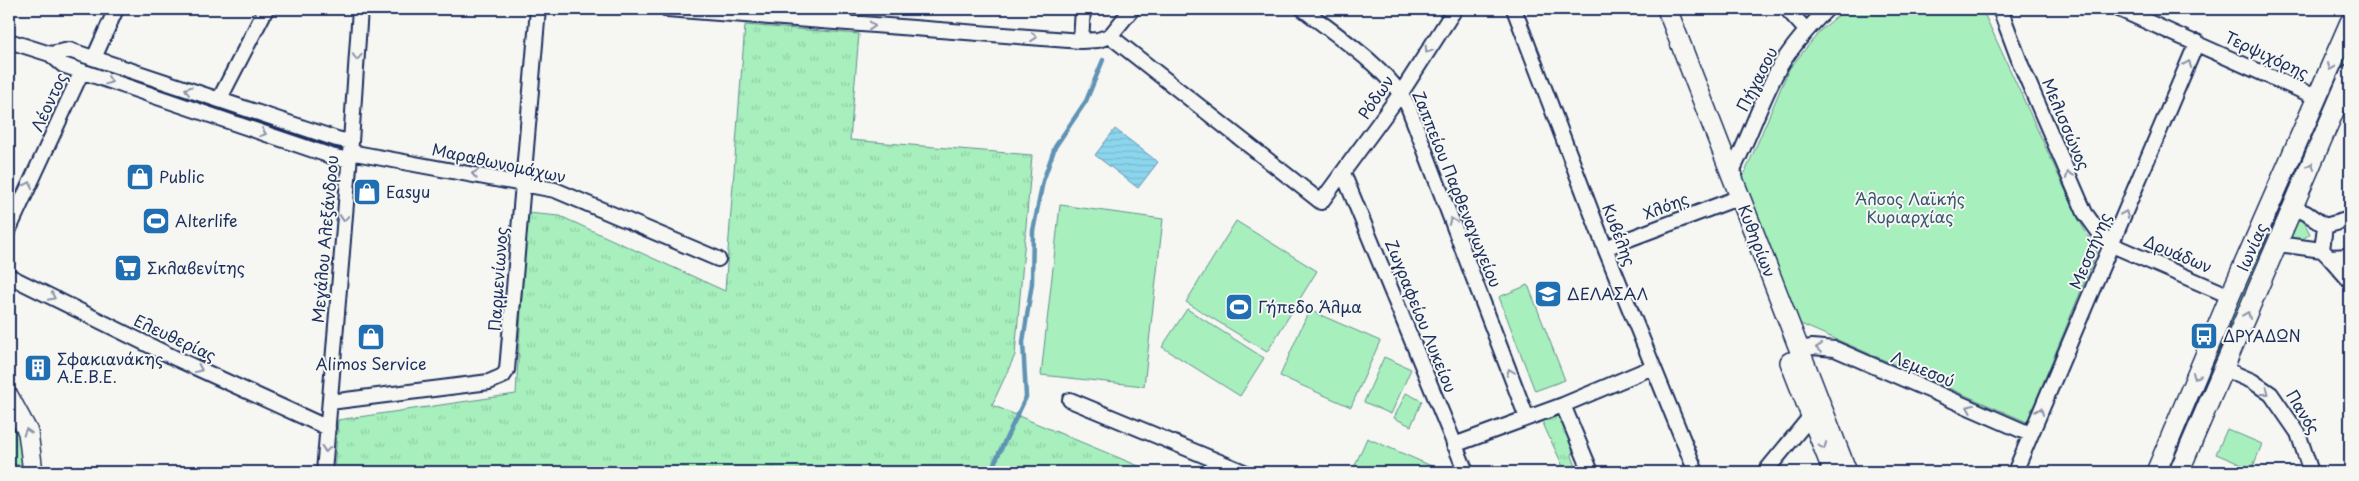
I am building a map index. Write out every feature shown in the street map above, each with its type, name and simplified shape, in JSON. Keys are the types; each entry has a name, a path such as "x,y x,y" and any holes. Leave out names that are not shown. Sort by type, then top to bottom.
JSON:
{"street":[{"path":"94,58 116,9"},
{"path":"219,100 266,9"},
{"name":"Μεγάλου Αλεξάνδρου","path":"324,472 360,9"},
{"name":"Παρμενίωνος","path":"330,402 489,382 503,376 509,362 538,9"},
{"path":"666,9 1081,41 1098,40 1110,36 1132,9"},
{"path":"844,23 845,9"},
{"path":"1081,41 1083,9"},
{"name":"Ζαππείου Παρθεναγωγείου","path":"1303,9 1389,78 1401,92 1528,418"},
{"name":"Ρόδων","path":"1110,36 1321,202 1401,92 1455,9"},
{"name":"Κυβέλης","path":"1514,9 1605,248 1696,472"},
{"name":"Κυθηρίων","path":"1654,9 1799,349 1833,472"},
{"name":"Κυθηρίων","path":"1667,9 1731,173 1734,199 1816,410 1847,472"},
{"path":"1787,9 1806,30"},
{"name":"Πήγασου","path":"1731,173 1779,69 1806,30 1827,9"},
{"name":"Μελισσώνος","path":"2000,9 2021,65 2085,213 2098,231 2112,245"},
{"name":"Τερψιχόρης","path":"2119,9 2197,42 2318,98"},
{"name":"Ιωνίας","path":"2156,472 2230,296 2350,22"},
{"name":"Μαραθωνομάχων","path":"9,40 50,54 63,65 331,156 350,151 555,190 718,259"},
{"name":"Μεσσήνης","path":"2015,472 2197,42"},
{"name":"Μαραθωνομάχων","path":"50,54 69,50 94,58 337,139 350,151"},
{"name":"Λέοντος","path":"9,229 82,71"},
{"name":"Ιωνίας","path":"2179,472 2350,74"},
{"name":"Ζωγραφείου Λυκείου","path":"1343,173 1466,472"},
{"name":"Χλόης","path":"1605,248 1734,199"},
{"path":"2293,208 2306,213 2325,226"},
{"path":"2325,226 2350,218"},
{"path":"2325,226 2325,253 2350,281"},
{"path":"2278,244 2350,256"},
{"name":"Δρυάδων","path":"2112,245 2230,296"},
{"name":"Ελευθερίας","path":"9,276 177,359 328,428"},
{"name":"Λεμεσού","path":"1799,349 1812,347 1835,349 2030,434"},
{"path":"1454,445 1528,418 1653,366"},
{"name":"Πανός","path":"2224,368 2271,394 2298,433 2311,472"},
{"path":"9,397 28,432 33,472"},
{"path":"1070,400 1244,472"},
{"path":"1563,404 1591,472"},
{"path":"1765,472 1816,410"}],"green space":[{"name":"Άλσος Λαϊκής Κυριαρχίας","path":"1846,9 1982,9 2079,220 2097,252 2027,422 1796,322 1741,182 1789,69 1821,30"},
{"path":"745,25 859,34 850,140 1032,155 1015,355 992,405 1153,472 334,472 338,420 516,394 527,213 560,216 725,291"},
{"path":"2350,41 2350,59 2289,197 2286,193"},
{"path":"1060,205 1163,219 1144,386 1041,375"},
{"path":"2303,220 2310,234 2300,239 2294,240 2289,238 2297,221"},
{"path":"1236,221 1317,271 1267,352 1186,302"},
{"path":"2261,247 2265,248 2267,253 2173,472 2161,472"},
{"path":"1528,285 1565,380 1535,391 1499,297"},
{"path":"1187,309 1264,358 1240,396 1162,347"},
{"path":"1309,310 1380,341 1351,407 1280,376"},
{"path":"1384,357 1411,369 1391,414 1364,402"},
{"path":"1406,393 1422,401 1411,426 1394,418"},
{"path":"9,404 25,436 28,464 13,465 13,472 9,472"},
{"path":"1560,411 1574,448 1572,456 1578,472 1565,472 1541,418"},
{"path":"2227,429 2262,444 2252,469 2216,454"},
{"path":"1367,438 1436,468 1434,472 1352,472"}],"water":[{"path":"1115,129 1158,162 1138,188 1095,155"}],"waterway":[{"path":"990,472 1026,397 1023,342 1032,283 1033,231 1043,181 1055,147 1086,101 1103,60"}],"place":[{"name":"Public","path":"140,177"},
{"name":"Easyu","path":"367,192"},
{"name":"Alterlife","path":"156,221"},
{"name":"Σκλαβενίτης","path":"128,268"},
{"name":"ΔΕΛΑΣΑΛ","path":"1548,294"},
{"name":"Γήπεδο Άλμα","path":"1239,307"},
{"name":"ΔΡΥΑΔΩΝ","path":"2204,336"},
{"name":"Alimos Service","path":"371,337"},
{"name":"Σφακιανάκης Α.Ε.Β.Ε.","path":"38,368"}]}
